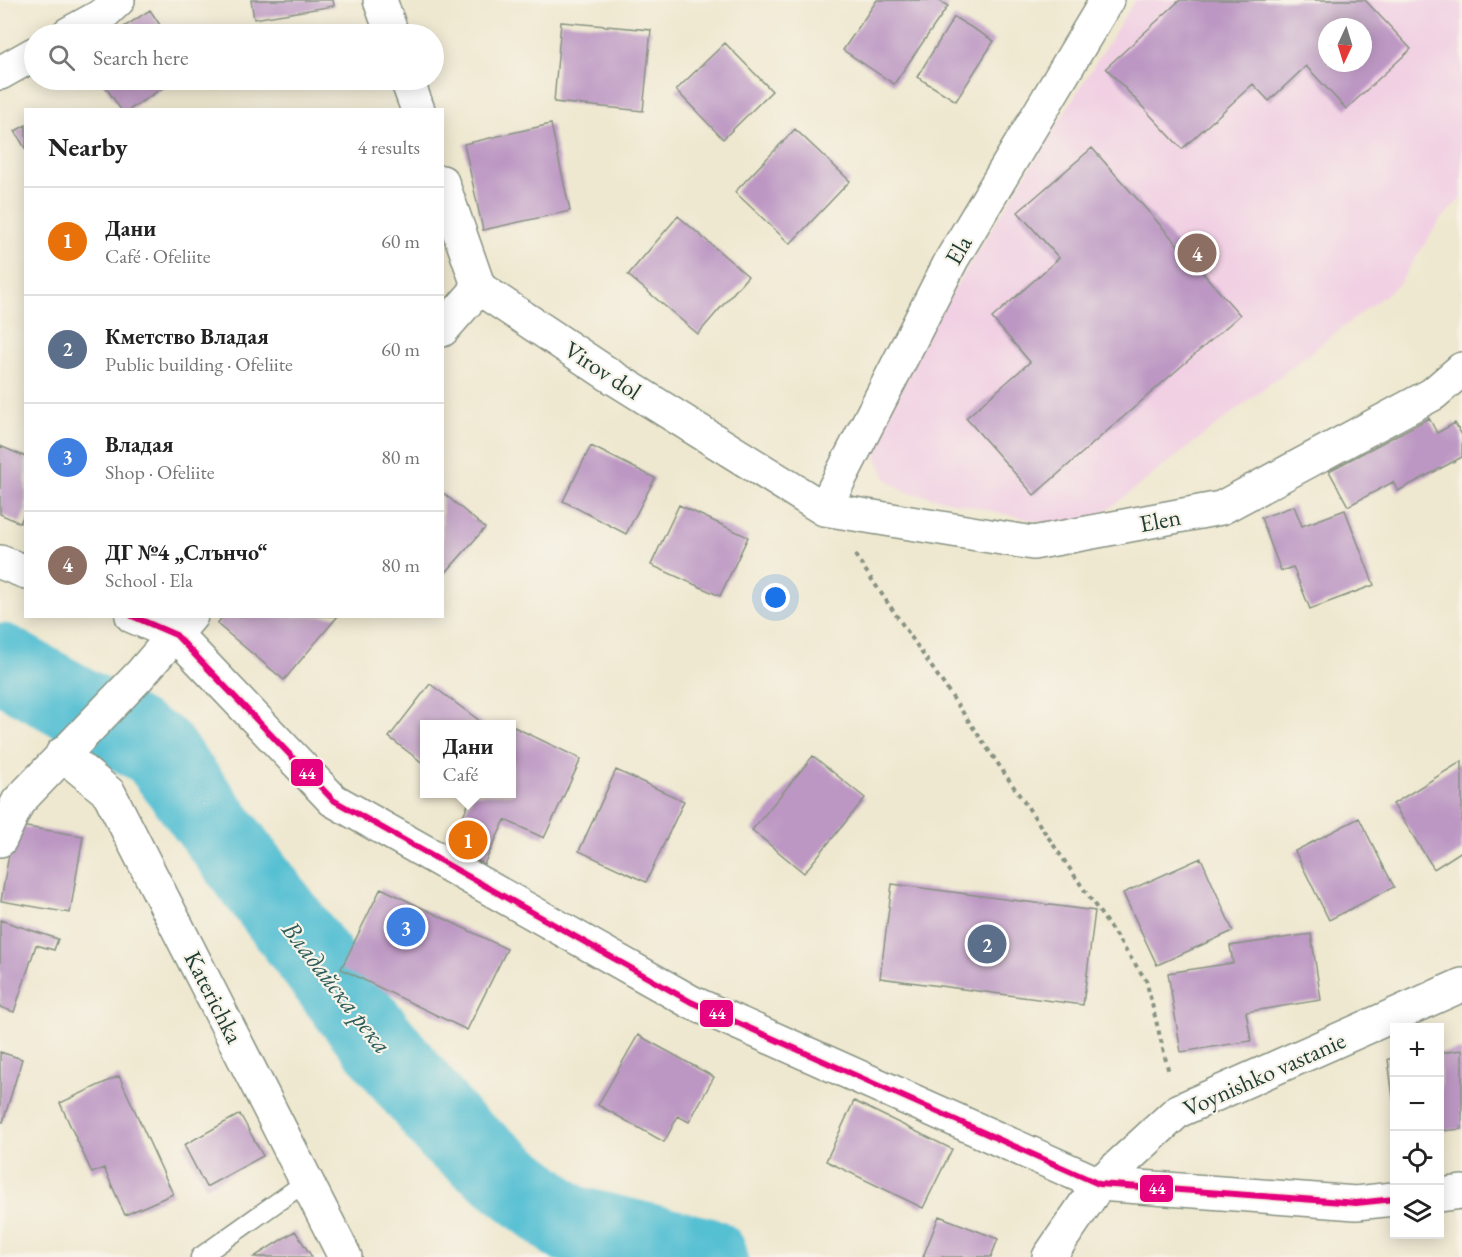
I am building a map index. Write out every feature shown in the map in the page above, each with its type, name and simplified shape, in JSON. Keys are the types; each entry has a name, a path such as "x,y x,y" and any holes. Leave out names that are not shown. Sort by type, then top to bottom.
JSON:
{"street":[{"path":"86,24 101,16 118,0"},
{"path":"380,0 388,24"},
{"name":"Ela","path":"824,509 952,260 1107,0"},
{"path":"0,73 24,60"},
{"path":"411,90 417,108"},
{"path":"444,188 479,288 444,328"},
{"name":"Virov dol","path":"479,288 611,376 824,509"},
{"name":"Elen","path":"824,509 1034,543 1221,508 1433,394 1462,369"},
{"path":"0,562 24,571"},
{"path":"142,618 183,626 333,800 691,1002 1099,1184 1356,1203 1390,1200"},
{"path":"0,840 18,802 139,676 183,626"},
{"name":"Katerichka","path":"62,754 110,793 345,1257"},
{"name":"Voynishko vastanie","path":"1049,1257 1099,1184 1178,1111 1462,985"},
{"path":"1444,1194 1462,1192"}],"lane":[{"path":"200,1257 307,1181"}],"path":[{"path":"824,509 1146,980 1178,1111"}],"shaded area":[{"path":"1135,0 1457,0 1462,5 1462,197 1438,223 1399,284 1080,531 904,491 886,479 876,456 877,432 889,393"}],"building":[{"path":"251,0 333,0 334,6 254,19"},
{"path":"877,0 938,0 948,6 894,84 843,50"},
{"path":"1180,0 1365,0 1411,49 1346,109 1306,66 1269,101 1253,84 1182,149 1106,68"},
{"path":"150,10 159,24 128,24"},
{"path":"954,17 994,41 956,101 917,77"},
{"path":"561,22 651,30 643,111 554,102"},
{"path":"725,43 772,91 723,139 676,90"},
{"path":"108,90 160,90 132,108 120,108"},
{"path":"551,124 570,211 483,230 464,144"},
{"path":"24,126 24,147 15,131"},
{"path":"795,129 850,181 790,244 735,192"},
{"path":"1092,148 1240,315 1034,495 966,418 1030,362 992,318 1059,258 1018,212"},
{"path":"678,216 748,276 698,334 628,275"},
{"path":"1429,418 1437,433 1455,423 1462,435 1462,457 1398,491 1393,482 1348,506 1329,471"},
{"path":"0,446 24,456 24,514 20,523 0,514"},
{"path":"591,446 655,478 626,534 563,501"},
{"path":"444,494 485,528 444,575"},
{"path":"679,505 748,537 720,596 651,565"},
{"path":"1294,506 1302,526 1345,510 1374,585 1310,609 1293,567 1281,571 1261,518"},
{"path":"222,618 336,618 284,680 217,624"},
{"path":"430,684 479,720 420,720 420,761 389,737"},
{"path":"516,728 581,759 544,838 505,820 484,864 449,846 471,798 516,798"},
{"path":"813,756 865,798 804,873 752,830"},
{"path":"1462,761 1462,851 1434,869 1393,804"},
{"path":"616,770 684,801 646,882 579,851"},
{"path":"1359,818 1394,887 1329,920 1295,851"},
{"path":"14,825 83,836 70,913 1,901"},
{"path":"1201,858 1233,931 1157,965 1123,893"},
{"path":"892,884 1095,911 1083,1005 880,978"},
{"path":"381,888 507,949 467,1030 341,969"},
{"path":"0,920 58,939 54,950 36,945 14,1012 0,1007"},
{"path":"1311,934 1321,1000 1246,1012 1251,1041 1181,1052 1168,973 1233,963 1230,946"},
{"path":"638,1035 714,1077 689,1122 678,1116 664,1142 598,1105"},
{"path":"1462,1050 1462,1129 1444,1131 1444,1052"},
{"path":"0,1052 22,1059 3,1122 0,1121"},
{"path":"119,1076 173,1194 125,1215 104,1168 92,1173 60,1103"},
{"path":"854,1101 952,1149 923,1208 826,1161"},
{"path":"240,1114 263,1156 206,1187 184,1145"},
{"path":"939,1216 998,1239 991,1257 923,1257"},
{"path":"295,1231 312,1257 254,1257"}],"waterway":[{"name":"Владайска река","path":"0,662 157,750 350,1006 452,1133 567,1223 709,1257"}],"transit line":[{"name":"44","path":"137,618 176,635 333,800 691,1002 1099,1184 1356,1203 1390,1199"}],"place":[{"name":"ДГ №4 „Слънчо“","path":"1197,253"},
{"name":"Дани","path":"468,840"},
{"name":"Владая","path":"406,927"},
{"name":"Кметство Владая","path":"987,944"}]}
